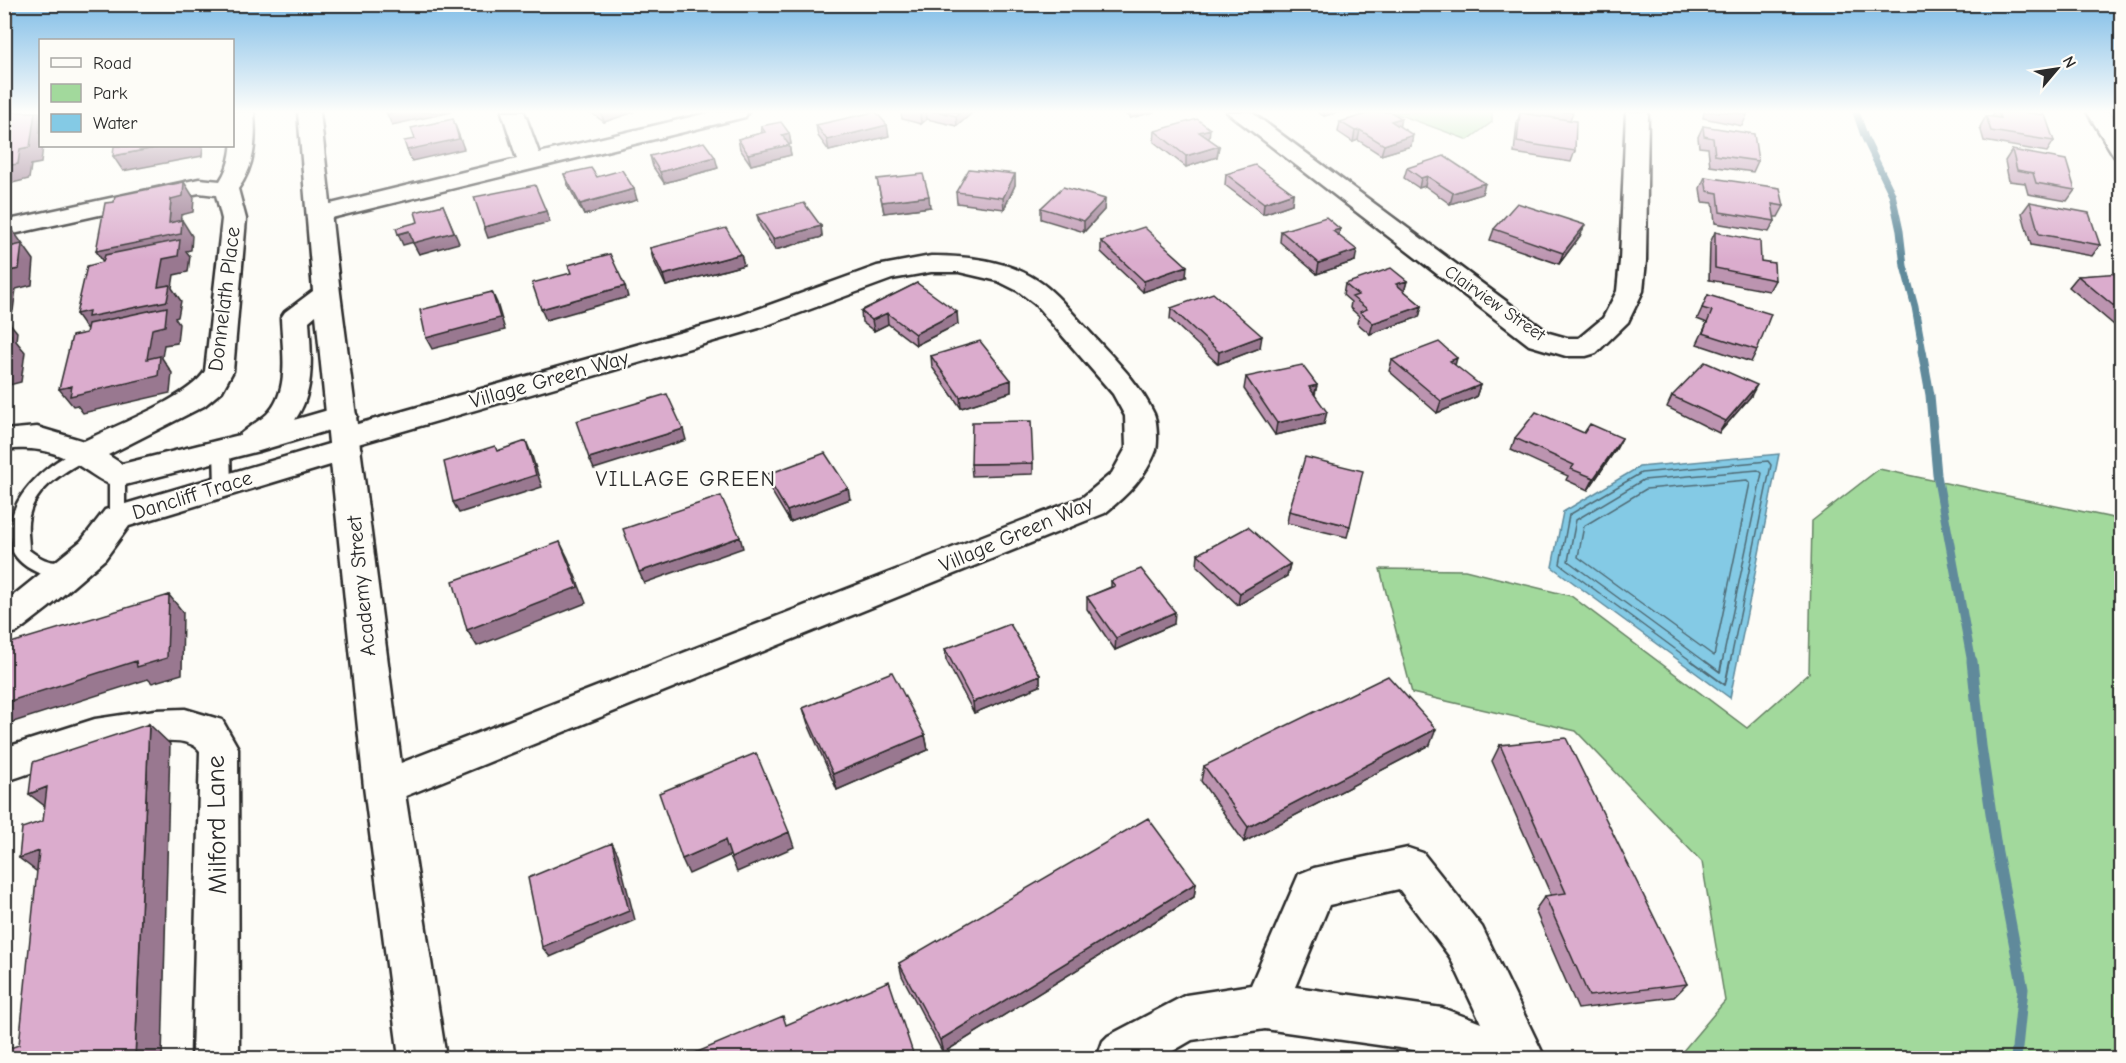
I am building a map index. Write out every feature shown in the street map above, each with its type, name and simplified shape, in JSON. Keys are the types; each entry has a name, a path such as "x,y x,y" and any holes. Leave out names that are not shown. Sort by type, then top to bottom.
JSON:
{"street":[{"path":"4,229 199,186 226,189 238,175 241,162"},
{"name":"Academy Street","path":"314,162 384,787 423,1059"},
{"path":"319,214 530,162"},
{"name":"Clairview Street","path":"1304,162 1539,339 1566,347 1586,347 1614,322 1630,291 1636,162"},
{"name":"Donnelath Place","path":"85,453 194,399 212,384 219,371 234,219 226,189"},
{"name":"Village Green Way","path":"344,435 749,322 886,272 931,264 984,268 1007,275 1027,285 1044,298 1125,389 1140,416 1140,448 1124,480 1094,505 384,787"},
{"path":"234,447 268,430 292,403 297,387 295,318 327,293"},
{"name":"Dancliff Trace","path":"4,440 45,437 85,453 117,476 234,447 344,435"},
{"name":"Dancliff Trace","path":"4,622 93,550 117,518 223,486 344,435"},
{"name":"Milford Lane","path":"4,765 95,735 155,726 185,725 208,732 219,748 216,1059"},
{"path":"1265,1006 1314,888 1408,867 1466,942 1522,1059"},
{"path":"1120,1059 1125,1053 1186,1018 1265,1006 1442,1031 1511,1059"}],"lane":[{"path":"223,486 234,447"},
{"path":"69,571 39,567 21,552 20,519 31,494 52,473 85,453"},
{"path":"117,476 117,518"}],"green space":[{"path":"1879,469 2113,518 2121,529 2121,1058 1677,1058 1725,1001 1702,862 1576,731 1412,693 1380,569 1465,570 1571,596 1747,728 1809,673 1812,521"}],"water":[{"path":"1779,454 1730,698 1552,567 1563,512 1639,467"}],"building":[{"path":"4,162 18,162 18,164 4,166"},
{"path":"654,162 698,162 660,172"},
{"path":"1427,162 1453,162 1485,183 1453,193 1427,176 1421,178 1407,168"},
{"path":"2015,162 2066,162 2075,190 2036,183 2033,173 2017,170"},
{"path":"1255,165 1293,193 1264,203 1226,174"},
{"path":"591,168 597,177 622,170 634,189 580,204 564,174"},
{"path":"969,169 1015,174 1003,198 956,192"},
{"path":"923,174 929,196 882,202 877,179"},
{"path":"1705,177 1780,188 1784,206 1772,204 1775,221 1720,212 1718,193 1707,191"},
{"path":"184,182 183,196 171,199 169,223 182,220 181,234 96,251 105,203 114,202 115,196"},
{"path":"535,185 546,211 484,227 474,197"},
{"path":"1063,187 1105,199 1084,221 1041,208"},
{"path":"2030,202 2089,213 2100,245 2039,234"},
{"path":"804,203 821,226 773,239 757,215"},
{"path":"1517,203 1585,225 1563,253 1494,229"},
{"path":"443,205 454,232 413,243 409,231 398,234 396,228 418,222 415,212"},
{"path":"1326,217 1340,229 1333,231 1357,250 1319,263 1281,231"},
{"path":"1144,227 1187,266 1144,281 1101,241"},
{"path":"11,228 9,247 22,244 19,269 4,272 4,229"},
{"path":"726,228 741,254 663,275 650,248"},
{"path":"1715,232 1760,241 1761,261 1774,263 1775,280 1715,268"},
{"path":"180,240 178,256 163,259 158,287 170,285 167,301 88,317 89,311 76,314 87,266 103,262 105,255"},
{"path":"610,254 625,286 541,309 532,283 571,273 568,265"},
{"path":"1391,268 1407,281 1396,284 1422,306 1373,323 1360,312 1367,309 1352,297 1358,295 1345,284"},
{"path":"2121,273 2121,312 2078,276"},
{"path":"917,283 957,312 915,334 887,313 872,320 861,311"},
{"path":"492,292 500,318 426,338 420,310"},
{"path":"1213,293 1262,336 1219,352 1171,308"},
{"path":"1708,295 1771,314 1757,350 1703,333 1712,311 1702,308"},
{"path":"167,307 165,326 152,329 147,359 160,356 158,376 70,396 72,386 59,389 72,336 86,333 88,324"},
{"path":"11,335 7,365 4,366 4,337"},
{"path":"980,341 1011,380 960,397 931,356"},
{"path":"1439,342 1457,358 1450,361 1480,385 1441,401 1392,360"},
{"path":"1705,362 1757,385 1726,421 1672,396"},
{"path":"1302,365 1317,385 1309,387 1327,412 1277,423 1246,377"},
{"path":"667,394 683,429 589,458 576,421"},
{"path":"1536,412 1584,433 1590,424 1622,438 1594,478 1571,469 1574,465 1515,438"},
{"path":"1031,421 1033,463 971,464 972,422"},
{"path":"526,441 536,475 453,502 444,462 495,446 497,451"},
{"path":"825,453 848,488 787,511 766,475"},
{"path":"1305,457 1363,471 1350,526 1289,511"},
{"path":"721,496 740,537 639,572 623,529"},
{"path":"1248,527 1290,564 1240,593 1198,554"},
{"path":"560,542 578,587 467,630 453,581"},
{"path":"1141,569 1175,612 1116,638 1087,597 1115,586 1111,581"},
{"path":"169,595 167,658 137,667 136,661 4,703 4,645"},
{"path":"1010,624 1040,675 973,702 945,649"},
{"path":"892,672 925,735 833,774 803,708"},
{"path":"1388,676 1436,729 1248,827 1204,766"},
{"path":"149,724 135,1059 4,1059 4,1050 19,1045 39,851 19,858 22,828 43,821 47,787 29,794 33,762"},
{"path":"1566,738 1687,984 1589,996 1545,896 1566,893 1500,745"},
{"path":"756,753 789,832 731,858 725,840 682,859 659,793"},
{"path":"1148,818 1196,883 940,1040 899,963"},
{"path":"612,843 629,911 542,947 528,878"},
{"path":"889,981 915,1059 681,1059 783,1016 786,1025"}],"waterway":[{"path":"1876,162 1892,194 1900,231 1904,266 1915,307 1923,352"},
{"path":"1922,351 1930,395 1937,475 1972,663"},
{"path":"1972,661 1981,746 1996,847 2023,989 2016,1058"}],"district":[{"name":"VILLAGE GREEN","path":"686,478"}]}
